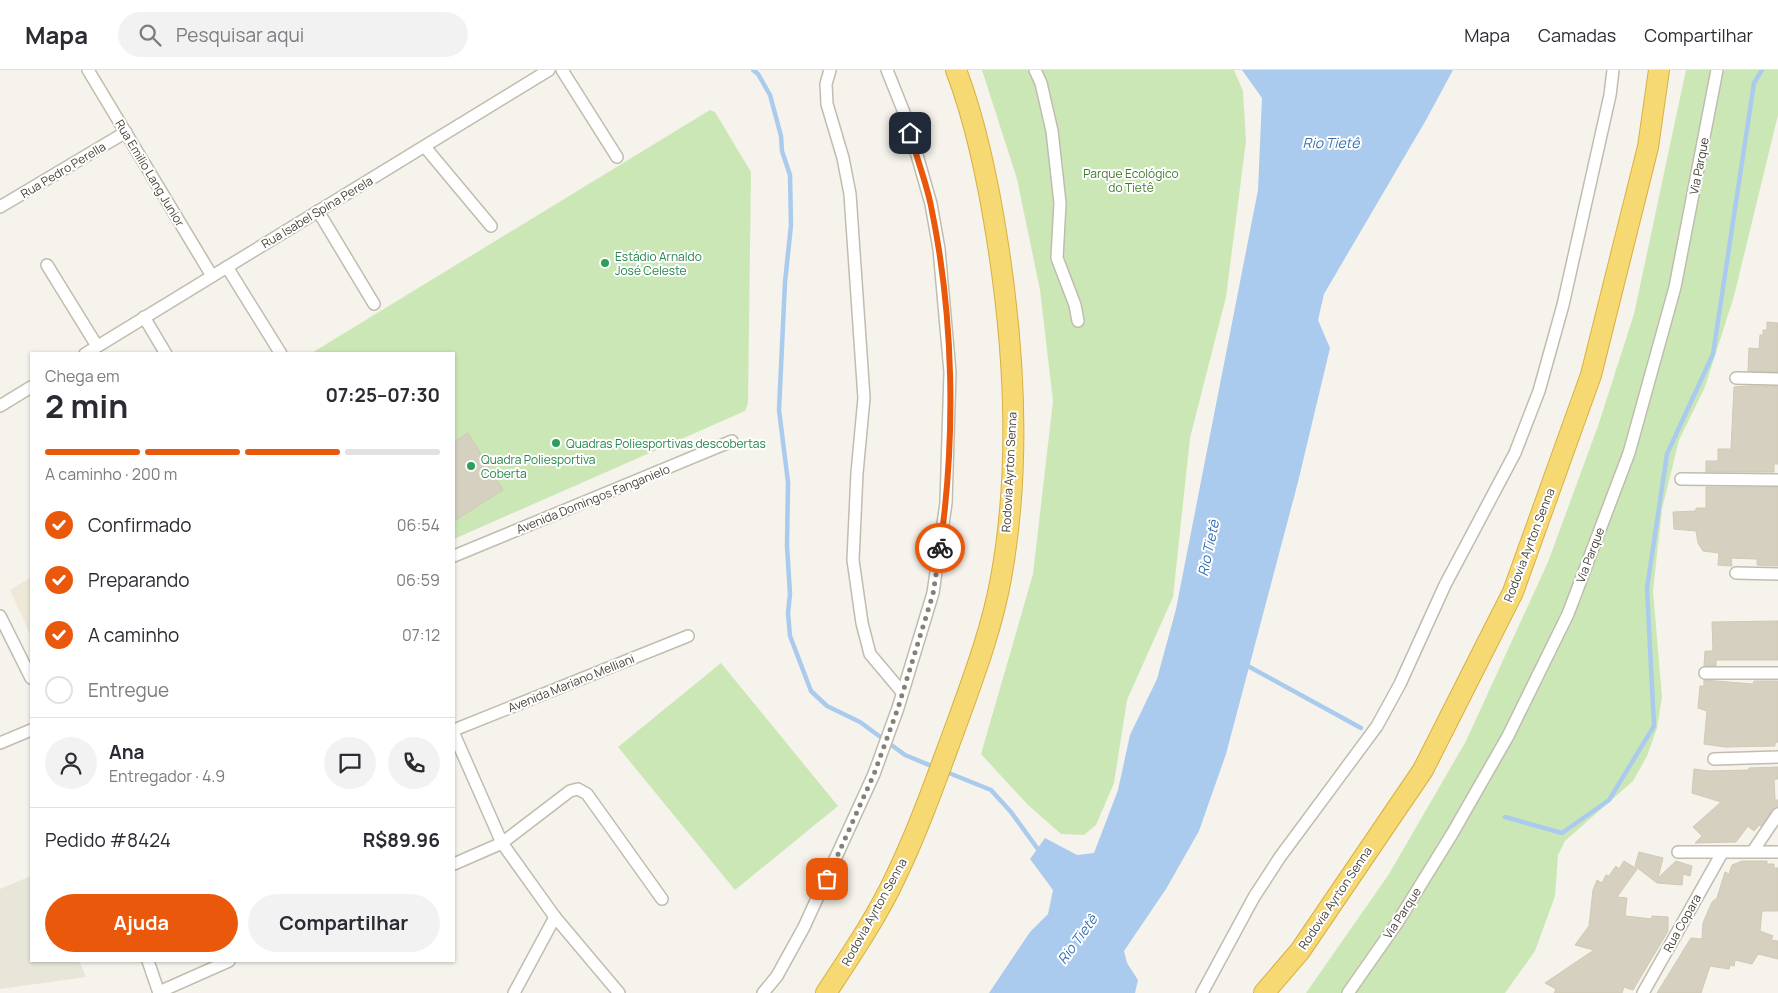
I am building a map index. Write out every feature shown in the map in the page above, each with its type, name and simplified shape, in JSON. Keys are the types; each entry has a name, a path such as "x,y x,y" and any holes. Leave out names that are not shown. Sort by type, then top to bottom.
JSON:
{"highway":[{"name":"Rodovia Ayrton Senna","path":"826,993 859,943 895,878 931,796 981,657 1000,579 1010,502 1013,430 1012,348 1000,260 985,179 966,97 956,70"},
{"name":"Rodovia Ayrton Senna","path":"1264,993 1300,951 1423,770 1513,592 1591,375 1648,147 1658,70"}],"street":[{"name":"Rua Emilio Lang Junior","path":"88,70 212,276"},
{"name":"Rua Isabel Spina Perela","path":"87,352 550,70"},
{"path":"562,70 616,157"},
{"path":"830,70 826,84 827,104 844,158 850,194 864,398 857,473 853,560 862,623 870,654 902,692"},
{"path":"764,993 777,976 804,927 874,774 898,708 933,594 946,503 950,372 942,278 931,204 907,120 887,70"},
{"path":"1035,70 1041,83 1052,131 1060,203 1057,258 1075,305 1078,322"},
{"path":"1202,993 1254,897 1280,857 1377,726 1400,684 1445,585 1515,453 1539,391 1563,304 1610,95 1613,70"},
{"name":"Via Parque","path":"1348,993 1397,923 1457,826 1508,736 1568,614 1629,453 1675,288 1717,70"},
{"name":"Rua Pedro Perella","path":"0,207 126,132"},
{"path":"425,146 491,226"},
{"path":"318,211 374,304"},
{"path":"48,265 97,346"},
{"path":"227,267 279,352"},
{"path":"144,317 165,352"},
{"path":"1736,378 1778,379"},
{"path":"0,406 30,388"},
{"name":"Avenida Domingos Fanganielo","path":"455,556 732,441"},
{"path":"1681,479 1778,480"},
{"path":"1736,573 1778,574"},
{"path":"0,616 30,676"},
{"name":"Avenida Mariano Melliani","path":"455,730 688,636"},
{"path":"1705,674 1778,672"},
{"path":"0,743 30,730"},
{"path":"455,736 502,843 555,917 619,993"},
{"path":"1714,759 1778,757"},
{"path":"455,864 502,843 570,791 578,789 587,794 662,899"},
{"path":"1753,851 1778,814"},
{"path":"1678,852 1778,852"},
{"name":"Rua Copara","path":"1643,993 1722,852"},
{"path":"514,993 555,917"},
{"path":"148,962 159,992 228,962"}],"shaded area":[{"path":"30,578 30,634 10,590"},
{"path":"30,876 30,962 79,962 86,977 0,989 0,889"}],"green space":[{"name":"Parque Ecológico do Tietê","path":"982,70 1234,70 1243,91 1246,141 1226,297 1190,438 1173,597 1127,700 1114,783 1096,825 1084,835 1061,834 1028,805 981,754 1033,574 1053,401 1040,290 1017,179"},
{"path":"1686,70 1778,70 1778,115 1734,296 1705,387 1679,440 1662,509 1653,591 1662,697 1657,728 1647,756 1633,781 1565,841 1558,855 1555,896 1535,951 1505,993 1306,993 1389,874 1466,741 1548,562 1598,426 1634,314"},
{"name":"Estádio Arnaldo José Celeste","path":"710,110 715,112 751,172 748,403 745,411 455,539 455,352 313,352"},
{"path":"721,663 838,806 735,890 618,747"}],"water":[{"name":"Rio Tietê","path":"1242,70 1453,70 1426,120 1324,294 1318,320 1330,348 1298,482 1226,754 1199,831 1166,889 1124,951 1127,963 1138,980 1135,993 989,993 1030,932 1048,914 1053,890 1030,859 1045,838 1077,855 1094,853 1118,790 1130,735 1157,679 1176,609 1258,190 1262,98"}],"building":[{"path":"1767,322 1778,323 1778,372 1748,371 1749,348 1759,349 1760,335 1763,335 1763,330 1767,330"},
{"path":"1778,386 1778,464 1774,464 1774,472 1706,472 1706,461 1718,461 1718,449 1731,449 1734,387"},
{"name":"Quadra Poliesportiva Coberta","path":"468,433 503,490 455,520 455,441"},
{"path":"1706,487 1778,487 1778,566 1757,565 1757,559 1731,558 1732,566 1718,565 1719,553 1703,551 1698,543 1696,531 1674,529 1673,512 1696,511 1696,508 1706,508"},
{"path":"1778,621 1778,660 1716,660 1716,666 1704,666 1705,651 1713,651 1712,622"},
{"path":"1704,680 1753,684 1754,681 1778,681 1778,742 1775,743 1775,746 1725,747 1704,744 1707,711 1698,708 1700,686 1704,686"},
{"path":"1778,767 1778,779 1774,779 1775,800 1778,800 1778,807 1772,810 1761,826 1759,825 1754,831 1748,826 1736,842 1695,843 1702,836 1693,827 1721,802 1692,793 1694,769 1709,771"},
{"path":"1639,852 1663,858 1658,878 1676,861 1692,866 1690,876 1683,874 1682,885 1657,883 1635,866"},
{"path":"1624,861 1637,869 1617,897 1627,898 1625,916 1652,919 1652,916 1668,917 1668,931 1633,990 1624,987 1622,993 1554,993 1556,989 1545,983 1594,950 1575,945 1589,926 1593,890 1597,880 1602,883 1606,875 1609,876 1616,866 1619,869"},
{"path":"1742,861 1767,861 1767,864 1774,864 1774,868 1778,868 1778,911 1762,911 1760,931 1773,936 1771,940 1778,941 1778,959 1758,954 1752,964 1735,960 1734,966 1730,965 1729,969 1710,966 1701,993 1657,993 1691,938 1702,939 1703,923 1712,902 1717,898 1725,872 1729,874 1732,865"}],"waterway":[{"path":"753,70 758,74 770,95 781,136 782,151 790,175 791,225 785,282 779,410 788,482 787,546 790,636 811,691 827,706 860,722 905,755 934,767"},
{"path":"1505,817 1562,833 1609,800 1654,726 1647,588 1667,454 1713,354 1754,83 1762,70"},
{"path":"1246,665 1361,728"},
{"path":"944,771 991,790 1011,812 1040,852"}],"way so far":[{"path":"827,879 874,774 898,708 917,640 933,594 940,548"}],"place":[{"name":"Estádio Arnaldo José Celeste","path":"605,263"},
{"name":"Quadras Poliesportivas descobertas","path":"556,443"},
{"name":"Quadra Poliesportiva Coberta","path":"471,466"}],"route":[{"path":"910,133 931,204 938,249 949,353 949,443 946,503 940,548"}]}
